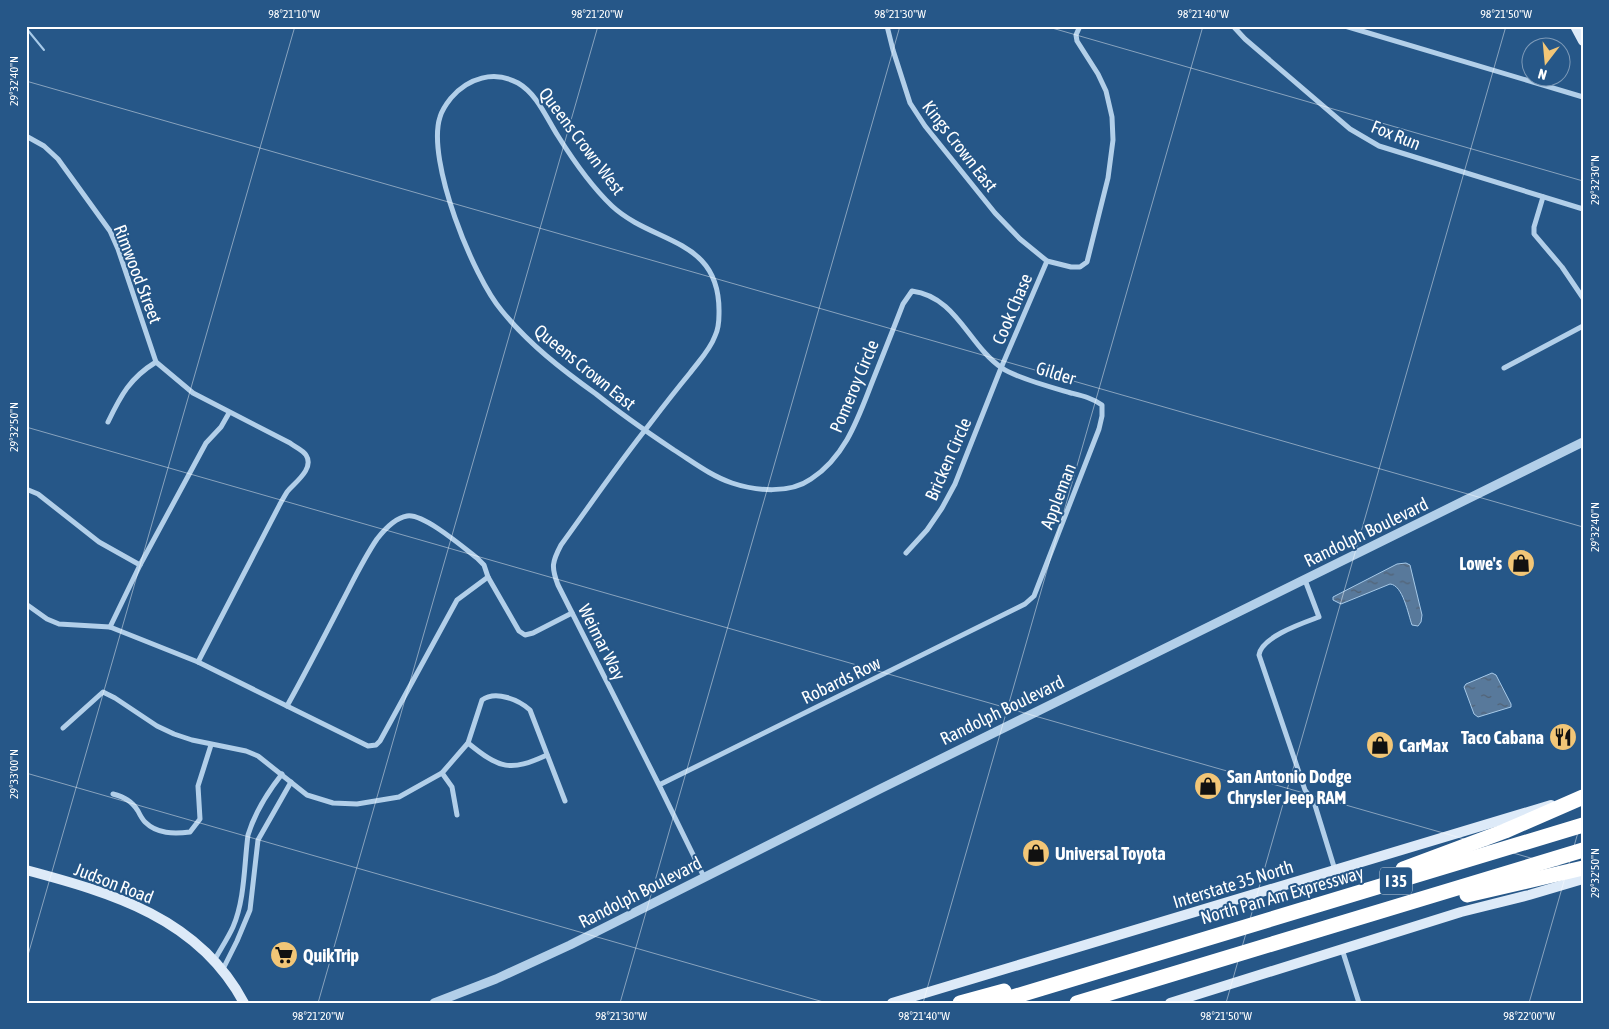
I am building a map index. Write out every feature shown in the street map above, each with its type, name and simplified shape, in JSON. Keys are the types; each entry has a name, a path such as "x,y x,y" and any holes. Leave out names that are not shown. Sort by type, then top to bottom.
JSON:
{"highway":[{"path":"1208,936 1314,896 1446,854 1583,796"},
{"name":"North Pan Am Expressway","path":"993,1003 1208,936 1583,825"},
{"name":"I 35","path":"1077,1003 1583,850"},
{"path":"1266,945 1393,917 1476,892 1583,868"},
{"path":"960,1003 1098,970"},
{"path":"1103,1003 1153,980"}],"main road":[{"path":"1576,26 1583,41"},
{"name":"Interstate 35 North","path":"892,1003 1583,796"},
{"name":"Judson Road","path":"26,870 72,882 137,905 174,927 206,952 244,1003"},
{"path":"1170,1003 1461,912 1583,879"}],"street":[{"name":"Kings Crown East","path":"887,26 910,103 925,126 995,213 1020,239 1047,261"},
{"name":"Fox Run","path":"1233,26 1245,39 1337,119 1364,138 1399,153 1583,209"},
{"path":"1345,26 1583,98"},
{"path":"1047,261 1072,268 1080,267 1087,262 1102,204 1113,140 1109,100 1098,74 1077,41 1078,28"},
{"name":"Queens Crown West","path":"448,102 464,86 486,76 494,76 517,83 537,100 567,149 598,191 611,205 643,228 684,246 706,266 714,281 718,304 719,317 716,335 705,354 644,430"},
{"name":"Queens Crown East","path":"448,102 440,116 437,140 440,168 459,229 477,270 494,301 527,339 554,364 644,430"},
{"name":"Rimwood Street","path":"26,136 44,146 58,159 110,231 118,248 156,362"},
{"path":"1543,196 1534,227 1534,234 1562,267 1583,298"},
{"name":"Cook Chase","path":"1001,368 1047,261"},
{"name":"Pomeroy Circle","path":"644,430 706,470 736,485 759,489 782,489 811,480 836,457 852,431 902,304 912,291 924,292 938,300 957,317 985,353 1001,368"},
{"path":"1504,368 1583,326"},
{"path":"108,422 125,388 142,370 156,362 193,393 290,443 306,455 308,461 304,474 286,493 198,662"},
{"name":"Gilder","path":"1001,368 1019,376 1090,397 1102,405"},
{"name":"Bricken Circle","path":"906,553 927,530 955,484 1001,368"},
{"name":"Appleman","path":"1034,596 1099,429 1102,405"},
{"path":"110,627 140,565 206,442 221,427 229,412"},
{"name":"Weimar Way","path":"644,430 561,545 553,560 554,575 704,878"},
{"name":"Randolph Boulevard","path":"434,1003 496,979 570,946 1583,442"},
{"path":"26,489 38,494 99,542 140,565"},
{"path":"287,706 362,564 378,538 389,525 407,516 418,516 484,565 488,577 519,631 525,635 572,614"},
{"path":"26,604 47,619 59,624 110,627 198,662 368,746 376,745 380,741 456,600 488,577"},
{"path":"1305,580 1319,617 1266,642 1259,650 1259,655 1302,783 1314,802 1335,870"},
{"name":"Robards Row","path":"659,785 1024,604 1034,596"},
{"path":"63,728 103,692 157,726 192,740 241,750 258,756 308,795 317,799 333,803 357,804 399,797 442,773 468,742 482,700 488,696 509,698 522,702 530,710 565,801"},
{"path":"468,742 492,760 513,766 526,764 547,754"},
{"path":"113,794 125,797 134,805 145,821 154,828 175,834 190,832 200,819 198,786 211,745"},
{"path":"442,773 452,786 457,815"},
{"path":"214,961 232,928 237,914 248,835 251,826 257,812 282,774"},
{"path":"222,971 250,910 258,840 291,782"},
{"path":"1342,949 1359,1003"}],"water":[{"path":"1406,563 1410,565 1422,615 1418,626 1412,625 1402,595 1395,586 1390,584 1341,604 1333,600 1333,597 1397,564"},
{"path":"1492,673 1496,675 1511,707 1478,717 1474,714 1464,687 1466,684"}],"waterway":[{"path":"26,28 44,50"}],"place":[{"name":"Lowe's","path":"1521,563"},
{"name":"Taco Cabana","path":"1563,737"},
{"name":"CarMax","path":"1380,745"},
{"name":"San Antonio Dodge Chrysler Jeep RAM","path":"1208,786"},
{"name":"Universal Toyota","path":"1036,853"},
{"name":"QuikTrip","path":"284,955"}]}
